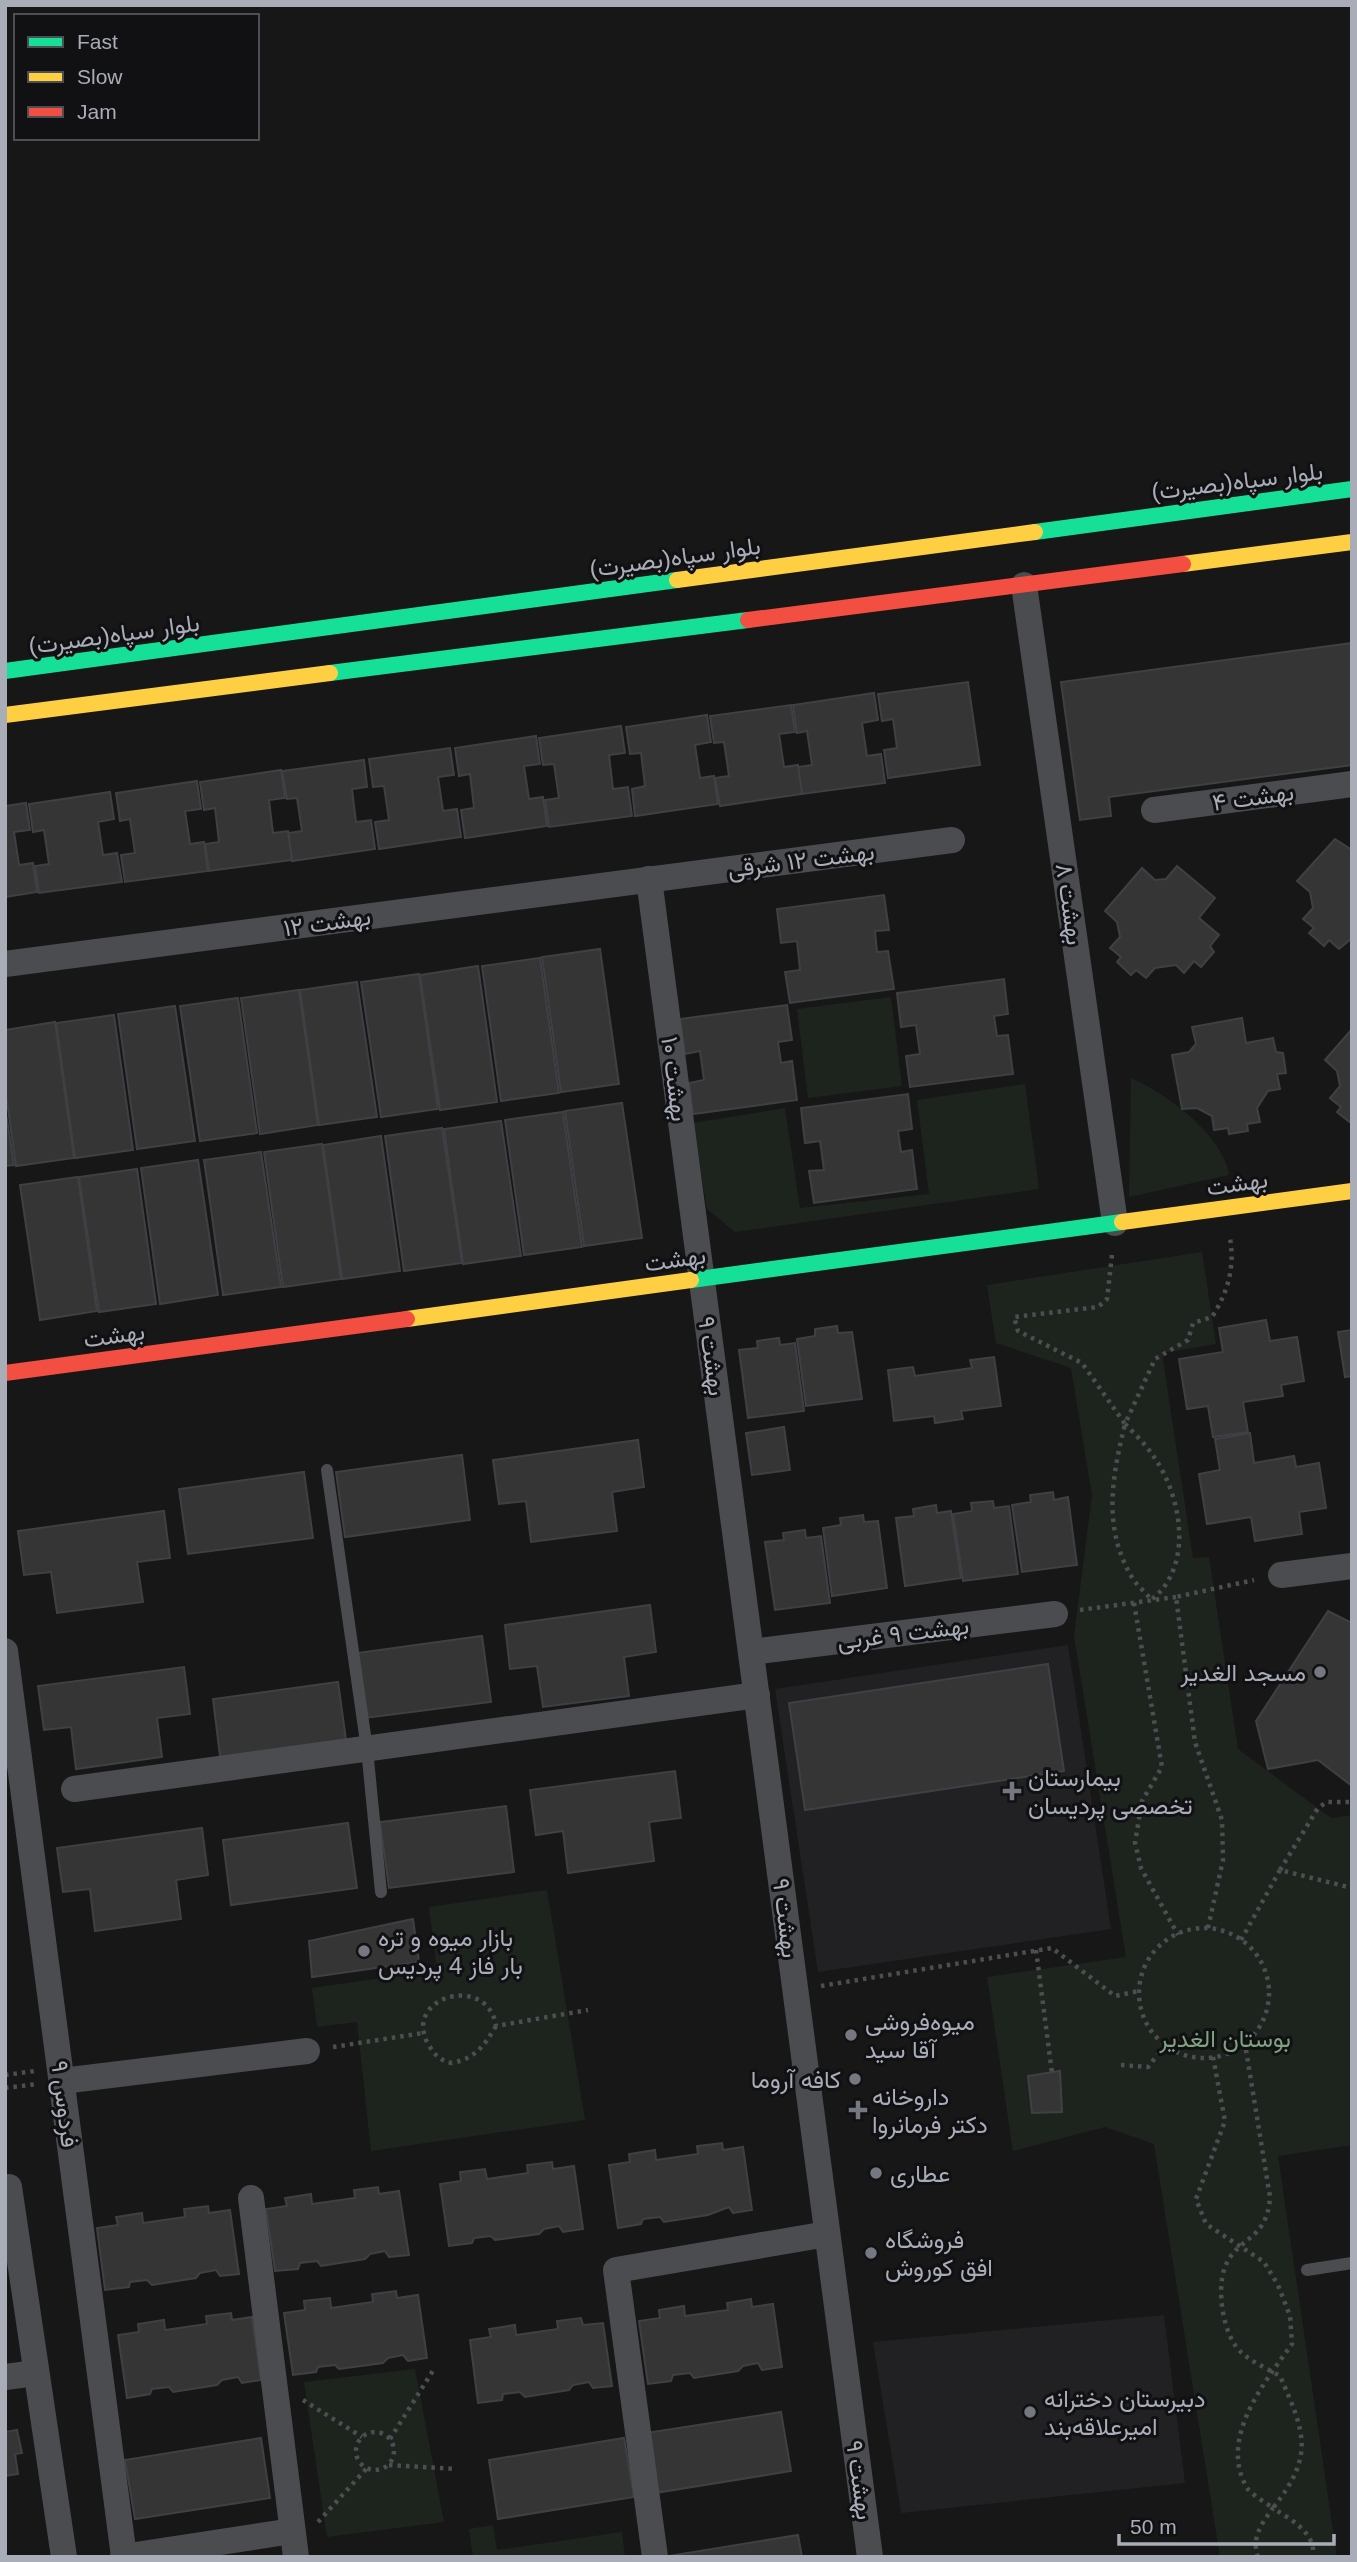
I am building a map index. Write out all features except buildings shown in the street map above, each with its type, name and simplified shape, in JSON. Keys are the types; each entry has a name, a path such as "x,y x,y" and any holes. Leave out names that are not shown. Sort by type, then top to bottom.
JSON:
{"main road":[{"name":"بلوار سپاه(بصیرت)","path":"5,671 54,676 1020,539 1352,489"},
{"path":"5,715 1024,578 1352,542"},
{"path":"54,676 58,708"},
{"name":"بهشت","path":"5,1373 1352,1191"}],"street":[{"name":"بهشت ۸","path":"1024,578 1115,1223"},
{"name":"بهشت ۴","path":"1154,810 1352,784"},
{"name":"بهشت ۱۲ شرقی","path":"649,879 952,840"},
{"name":"بهشت ۱۲","path":"5,964 649,879"},
{"name":"بهشت ۱۰","path":"649,879 702,1279"},
{"name":"بهشت ۹","path":"702,1279 870,2557"},
{"path":"1281,1574 1352,1566"},
{"name":"بهشت ۹ غربی","path":"751,1653 1055,1614"},
{"name":"فردوس ۹","path":"5,1651 124,2557"},
{"path":"74,1789 757,1695"},
{"path":"62,2081 307,2051"},
{"path":"5,2188 9,2187 64,2557"},
{"path":"124,2557 294,2545 251,2198"},
{"path":"655,2557 616,2270 828,2234"},
{"path":"5,2377 36,2373"}],"lane":[{"path":"327,1470 366,1749 381,1892"},
{"path":"1307,2270 1352,2263"}],"path":[{"path":"1151,1600 1134,1580 1114,1533 1110,1513 1113,1473 1125,1424 1155,1359 1188,1340 1193,1323 1212,1317 1222,1303 1234,1264 1225,1208"},
{"path":"1115,1223 1107,1299 1098,1307 1014,1317 1018,1331 1082,1363 1125,1424 1155,1457 1178,1512 1178,1555 1166,1588 1151,1600"},
{"path":"1055,1614 1176,1597 1281,1574"},
{"path":"1176,1597 1195,1742 1222,1820 1223,1860 1208,1928"},
{"path":"1133,1603 1162,1767 1142,1801 1135,1843 1141,1868 1178,1935"},
{"path":"1241,1940 1318,1808 1327,1802 1352,1802"},
{"path":"1280,1870 1352,1888"},
{"path":"1208,1928 1228,1933 1241,1940 1262,1962 1269,1983 1268,2006 1260,2027 1245,2045 1213,2057 1182,2055 1165,2045 1150,2030 1141,2011 1139,1991 1143,1971 1153,1952 1168,1938 1188,1930 1208,1928"},
{"path":"796,1990 1052,1948 1115,1996 1139,1991"},
{"path":"1036,1950 1052,2073"},
{"path":"448,1996 470,1996 484,2003 494,2016 495,2026 483,2048 472,2057 453,2063 434,2054 423,2033 422,2022 429,2010 448,1996"},
{"path":"495,2026 588,2010"},
{"path":"307,2051 423,2033"},
{"path":"1121,2065 1148,2067 1165,2045"},
{"path":"1245,2045 1270,2197 1269,2217 1225,2267 1223,2318 1240,2352 1280,2376 1302,2430 1300,2463 1291,2486 1261,2526 1254,2546 1258,2557"},
{"path":"1213,2057 1225,2121 1196,2199 1206,2224 1264,2262 1278,2285 1290,2316 1292,2344 1255,2396 1242,2427 1239,2463 1248,2489 1303,2529 1314,2546 1313,2557"},
{"path":"390,2439 434,2369"},
{"path":"274,2381 362,2437 379,2432 390,2439 394,2451 388,2465"},
{"path":"362,2437 357,2454 367,2468 379,2469 388,2465 456,2469"},
{"path":"294,2545 367,2468"}],"shaded area":[{"name":"بیمارستان تخصصی پردیسان","path":"1068,1645 1111,1929 818,1972 775,1689","holes":["1048,1664 1064,1771 806,1810 789,1704"]},
{"name":"دبیرستان دخترانه امیرعلاقه‌بند","path":"1164,2315 1185,2483 901,2513 873,2342"}],"green space":[{"path":"891,997 902,1086 808,1098 797,1009"},
{"path":"1131,1078 1161,1094 1191,1117 1216,1145 1229,1175 1129,1197"},
{"path":"1025,1084 1039,1189 735,1232 707,1209 693,1123 785,1108 800,1208 929,1194 917,1100"},
{"name":"بوستان الغدیر","path":"1202,1252 1216,1344 1162,1353 1193,1558 1209,1557 1238,1749 1331,1818 1352,1815 1352,2145 1278,2156 1337,2557 1220,2557 1154,2144 1105,2127 1013,2151 987,1977 1126,1957 1074,1636 1092,1495 1071,1368 996,1343 987,1285"},
{"path":"547,1890 585,2120 371,2151 357,2022 317,2027 312,1988 437,1970 429,1907"},
{"path":"415,2369 444,2522 327,2537 304,2382"},
{"path":"493,2525 497,2550 622,2532 625,2557 473,2557 469,2529"}],"traffic: fast":[{"path":"1035,532 1352,489"},
{"path":"5,671 677,580"},
{"path":"330,673 748,620"},
{"path":"691,1280 1122,1222"}],"traffic: slow":[{"path":"677,580 1035,532"},
{"path":"1183,564 1352,542"},
{"path":"5,715 330,673"},
{"path":"1122,1222 1352,1191"},
{"path":"407,1319 691,1280"}],"traffic: jam":[{"path":"748,620 1183,564"},
{"path":"5,1373 407,1319"}],"place":[{"name":"مسجد الغدیر","path":"1320,1672"},
{"name":"بیمارستان تخصصی پردیسان","path":"1012,1791"},
{"name":"بازار میوه و تره بار فاز 4 پردیس","path":"364,1951"},
{"name":"میوه‌فروشی آقا سید","path":"851,2035"},
{"name":"کافه آروما","path":"855,2079"},
{"name":"داروخانه دکتر فرمانروا","path":"858,2110"},
{"name":"عطاری","path":"876,2173"},
{"name":"فروشگاه افق کوروش","path":"871,2253"},
{"name":"دبیرستان دخترانه امیرعلاقه‌بند","path":"1030,2412"}]}
